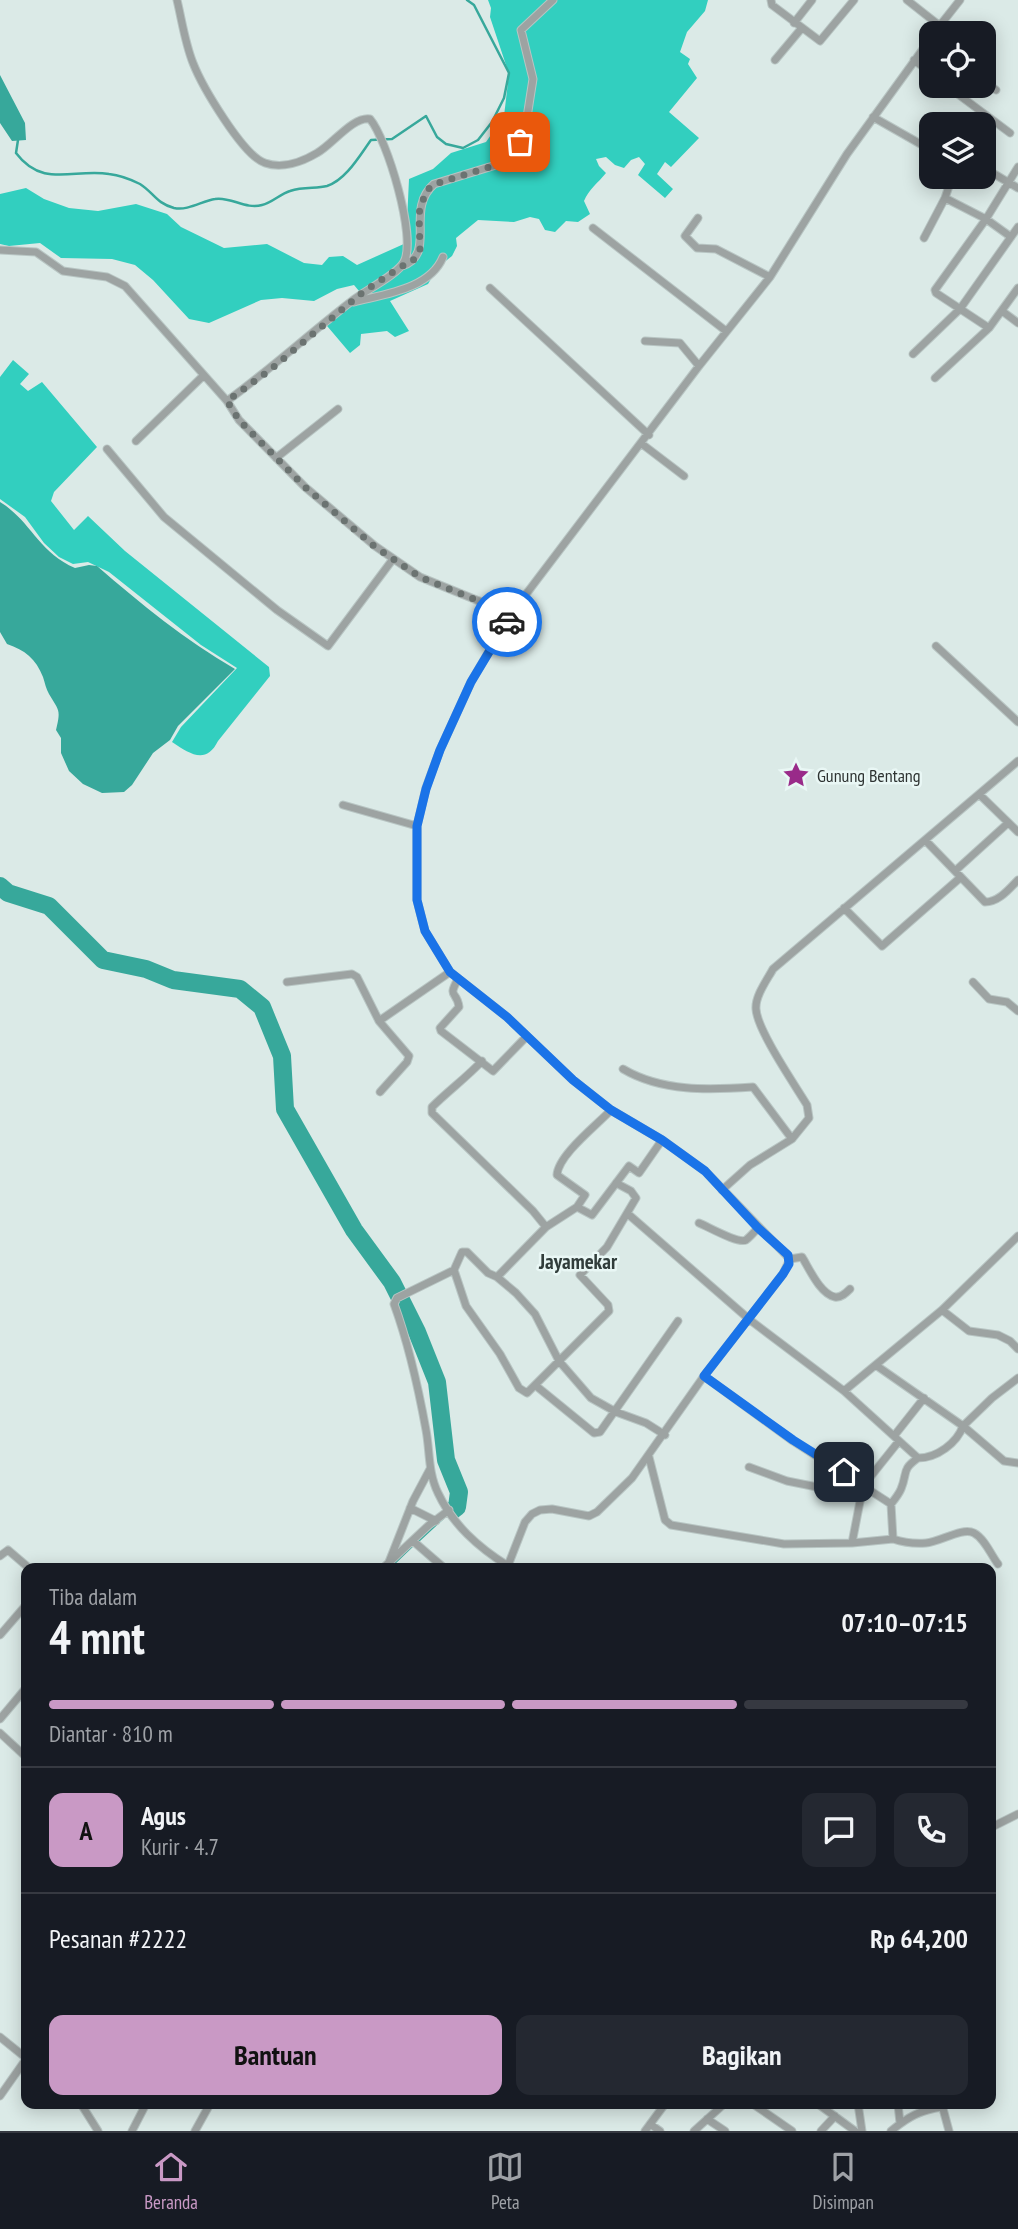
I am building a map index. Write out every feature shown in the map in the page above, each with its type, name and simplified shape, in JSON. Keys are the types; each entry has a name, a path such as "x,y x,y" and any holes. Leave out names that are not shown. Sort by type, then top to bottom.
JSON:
{"street":[{"path":"177,0 194,66 225,120 254,157 263,163 272,165 299,162 318,153 363,118 370,119 378,131 401,197 408,255 402,266"},
{"path":"227,401 270,370 349,303 402,266 412,262 420,250 419,213 426,191 435,184 506,160 520,142 525,130 533,79 521,30 553,0"},
{"path":"771,0 771,3 817,41 822,40 854,0"},
{"path":"794,23 812,0"},
{"path":"907,0 934,21"},
{"path":"944,21 960,0"},
{"path":"775,60 802,29"},
{"path":"790,1259 705,1171 662,1140 611,1110 450,972 425,931 417,900 417,826 426,789 440,750 471,682 511,614 770,276 825,187 919,54"},
{"path":"914,60 919,64"},
{"path":"963,98 1010,134"},
{"path":"873,117 919,143"},
{"path":"989,328 936,293 936,288 986,219 1018,167"},
{"path":"996,174 1018,188"},
{"path":"924,239 948,189"},
{"path":"945,198 986,219 1011,237"},
{"path":"698,218 685,236 697,248 716,249 770,276"},
{"path":"913,354 960,309 1018,227"},
{"path":"593,228 726,331"},
{"path":"0,250 36,252 63,271 107,277 120,283 137,298 227,401 239,420 305,487 393,559 431,582 511,614"},
{"path":"349,303 419,283 432,275 443,257"},
{"path":"491,288 649,435"},
{"path":"934,378 989,328 1018,288"},
{"path":"1002,312 1018,323"},
{"path":"645,341 680,343 699,366"},
{"path":"136,441 203,376"},
{"path":"276,458 338,409"},
{"path":"642,444 684,476"},
{"path":"107,449 164,517 277,610 328,646 393,559"},
{"path":"936,646 1018,722"},
{"path":"722,1190 750,1165 792,1139 807,1124 809,1111 766,1035 756,1006 774,969 1018,761"},
{"path":"980,795 1018,833"},
{"path":"344,805 417,826"},
{"path":"844,908 882,946 1008,823"},
{"path":"926,841 978,895 989,902 1000,897 1018,880"},
{"path":"379,1021 450,972"},
{"path":"286,982 352,974 360,982 379,1021 409,1056 407,1062 380,1092"},
{"path":"458,979 452,995 459,1007 440,1028 441,1031 493,1071 527,1036"},
{"path":"973,982 989,999 1007,1002 1018,1011"},
{"path":"482,1062 432,1107 432,1113 533,1211 546,1227"},
{"path":"623,1069 642,1080 671,1085 712,1089 753,1087 792,1139"},
{"path":"497,1277 546,1227 577,1207 585,1195 557,1175 558,1167 611,1110"},
{"path":"577,1207 593,1215 629,1166 639,1173 662,1140"},
{"path":"616,1183 634,1194 635,1198 607,1247 580,1275 608,1305 609,1311 559,1361 536,1385 527,1393 519,1388 500,1354 466,1306 454,1270 457,1259 464,1252 488,1273 497,1277 535,1314 559,1361 591,1398 615,1412 646,1423 664,1435"},
{"path":"628,1214 681,1263 750,1320 844,1391 918,1458 928,1458 947,1447 963,1426 1018,1378"},
{"path":"699,1223 738,1242 745,1241 758,1228"},
{"path":"844,1391 942,1310 1018,1237"},
{"path":"509,1563 525,1522 532,1514 552,1509 589,1516 597,1512 632,1478 704,1376 750,1320 783,1274 790,1259 802,1256 826,1292 836,1297 850,1289"},
{"path":"454,1270 397,1298 394,1304 413,1362 427,1434 430,1469 437,1492 464,1533 501,1563"},
{"path":"942,1310 969,1331 998,1335 1010,1340 1018,1349"},
{"path":"536,1385 594,1433 600,1432 678,1321"},
{"path":"877,1366 963,1426 1004,1461 1018,1463"},
{"path":"704,1376 793,1440 891,1504"},
{"path":"852,1543 863,1486 924,1398"},
{"path":"649,1457 666,1520 671,1525 784,1544 852,1543 893,1539 906,1544 929,1544 967,1532 974,1533 981,1539 998,1564"},
{"path":"893,1539 891,1504 902,1487 904,1472 918,1458"},
{"path":"749,1467 787,1480 862,1496"},
{"path":"387,1563 430,1469"},
{"path":"836,1490 844,1472"},
{"path":"410,1508 436,1521"},
{"path":"388,1563 449,1510"},
{"path":"412,1541 438,1563"},
{"path":"0,1556 8,1550 23,1563"},
{"path":"0,1635 21,1611"},
{"path":"0,1719 21,1694"},
{"path":"0,1732 21,1752"},
{"path":"996,1825 1018,1814"},
{"path":"0,2037 21,2054"},
{"path":"0,2096 21,2065"},
{"path":"84,2109 98,2131"},
{"path":"132,2131 143,2109"},
{"path":"198,2130 208,2109"},
{"path":"645,2131 661,2109"},
{"path":"694,2131 718,2109"},
{"path":"760,2109 792,2131"},
{"path":"825,2109 855,2131"},
{"path":"859,2109 862,2131"},
{"path":"899,2109 901,2123"},
{"path":"891,2131 925,2109"},
{"path":"943,2109 949,2131"},
{"path":"821,2131 835,2116"},
{"path":"707,2119 725,2131"},
{"path":"650,2124 660,2131"}],"shaded area":[{"path":"488,0 708,0 705,11 687,32 680,52 690,59 688,64 697,78 669,112 699,138 671,167 665,162 657,174 673,189 665,198 638,175 645,164 639,157 631,160 624,168 615,165 606,157 596,159 606,173 584,201 590,214 578,222 566,221 555,232 545,230 539,219 530,217 514,222 478,220 456,238 457,246 452,256 438,267 428,284 390,301 409,331 395,337 387,331 361,334 360,345 350,353 322,320 359,291 354,285 337,289 314,301 282,298 261,300 209,323 189,319 153,280 135,265 112,259 61,258 40,243 9,246 0,244 0,194 26,188 44,199 69,208 98,211 136,204 167,214 181,227 224,248 267,244 304,263 322,265 329,257 343,256 357,265 406,243 409,179 433,169 451,153 486,142 504,116 509,74 490,17"},
{"path":"0,75 25,123 26,140 12,141 0,123"},
{"path":"13,360 29,374 20,384 28,391 42,382 97,447 54,492 51,501 74,530 88,516 125,551 269,667 270,676 208,753 197,755 172,742 181,727 237,668 201,645 109,572 88,562 73,564 59,557 44,543 25,517 0,499 0,377"},
{"path":"0,502 20,518 52,554 75,568 97,566 164,621 235,669 178,726 170,740 153,753 132,785 124,792 102,793 83,784 69,771 61,753 61,738 56,730 58,710 40,671 29,656 7,644 0,632"}],"waterway":[{"path":"18,140 16,153 37,171 60,175 117,175 140,184 163,203 179,209 221,199 256,206 266,204 295,189 327,186 346,173 371,140 392,139 426,116 437,137 446,144 463,148 478,140 492,122 504,98 509,73 474,5 467,0"},
{"path":"0,886 8,893 49,906 103,960 146,969 173,980 240,989 262,1007 282,1056 285,1109 354,1230 392,1282 417,1332 437,1382 446,1460 459,1492 457,1507 453,1510"},
{"path":"417,1542 443,1518"},
{"path":"394,1563 413,1545"}],"way so far":[{"path":"507,622 511,614 420,577 374,546 305,487 239,420 227,401 270,370 363,292 412,262 420,250 419,213 426,191 435,184 506,160 520,142"}],"place":[{"name":"Gunung Bentang","path":"796,775"}],"district":[{"name":"Jayamekar","path":"578,1261"}],"route":[{"path":"507,622 471,682 440,750 426,789 417,826 417,900 425,931 450,972 507,1017 573,1080 611,1110 662,1140 705,1171 758,1228 788,1255 789,1264 783,1274 704,1376 793,1440 844,1472"}]}
